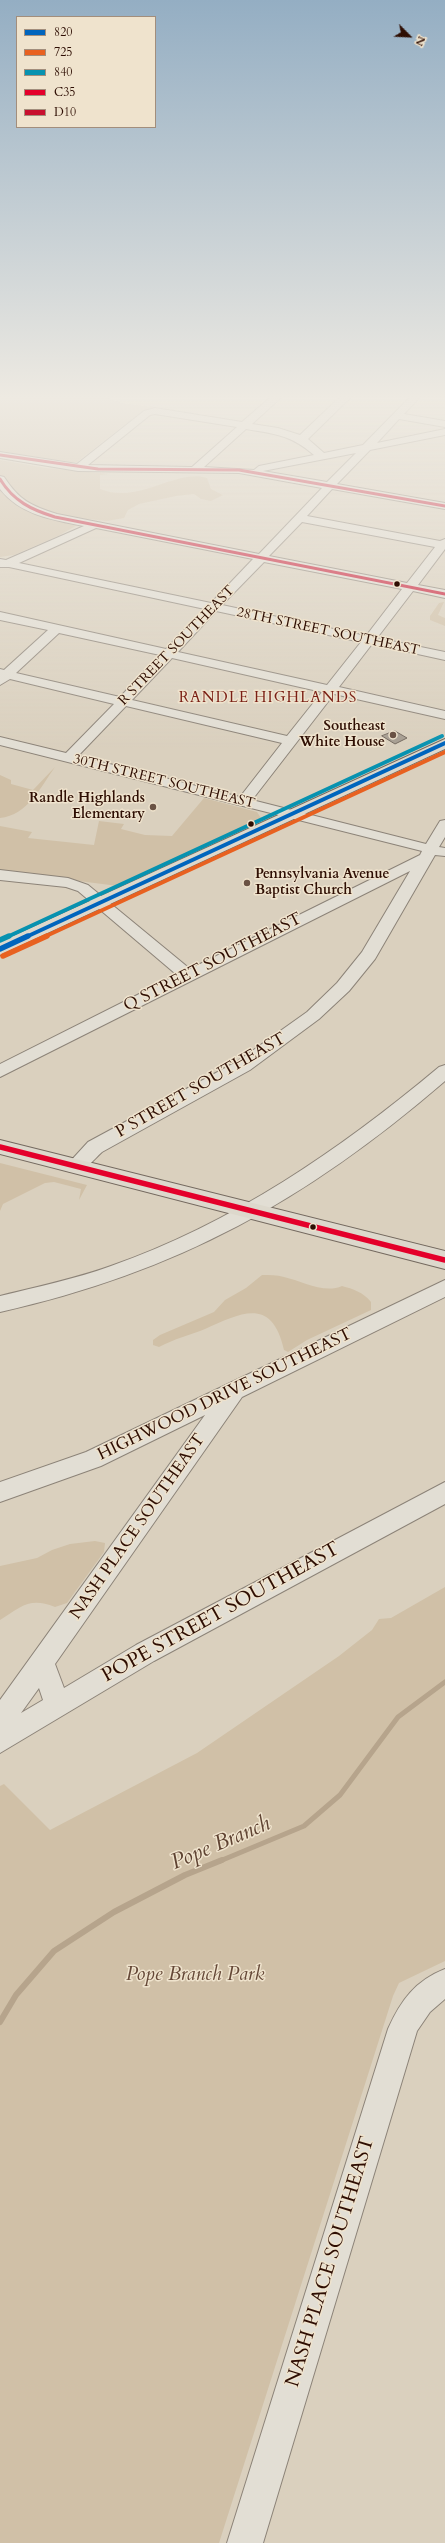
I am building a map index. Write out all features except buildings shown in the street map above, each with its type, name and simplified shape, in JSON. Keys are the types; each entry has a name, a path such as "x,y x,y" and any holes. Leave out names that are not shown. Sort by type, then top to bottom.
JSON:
{"main road":[{"path":"0,949 445,743"},
{"path":"0,1147 445,1260"}],"street":[{"path":"44,513 56,517 95,525 445,594"},
{"name":"R STREET SOUTHEAST","path":"69,758 304,513"},
{"path":"243,802 444,543 299,518"},
{"path":"2,564 95,525"},
{"name":"28TH STREET SOUTHEAST","path":"2,564 445,656"},
{"path":"0,616 445,715"},
{"path":"2,676 56,629"},
{"path":"2,676 123,702 290,741"},
{"name":"30TH STREET SOUTHEAST","path":"0,741 293,814 434,853"},
{"name":"P STREET SOUTHEAST","path":"75,1166 95,1147 246,1064 317,1013 363,964 434,853 445,824"},
{"name":"Q STREET SOUTHEAST","path":"0,1071 434,853"},
{"path":"0,875 76,885 101,903 188,976"},
{"path":"0,1304 60,1290 133,1266 192,1242 250,1211 359,1140 411,1101 445,1071"},
{"name":"HIGHWOOD DRIVE SOUTHEAST","path":"0,1492 94,1459 445,1288"},
{"name":"NASH PLACE SOUTHEAST","path":"0,1721 234,1391"},
{"name":"POPE STREET SOUTHEAST","path":"0,1740 57,1704 145,1653 445,1492"},
{"path":"42,1663 57,1704"},
{"name":"NASH PLACE SOUTHEAST","path":"245,2543 403,2029 417,2003 439,1986"}],"green space":[{"path":"0,513 127,513 124,518 107,521 88,519 58,536 14,555 0,557"},
{"path":"444,602 438,615 445,618 445,626 430,620 430,616 439,603"},
{"path":"55,767 38,792 26,806 10,816 0,818 0,775 11,780 11,784 33,790"},
{"path":"204,798 257,812 261,818 118,886 0,871 0,826 32,832 28,838 94,845 99,821 124,824 121,829 145,835 172,836"},
{"path":"0,1163 87,1185 79,1200 81,1189 54,1182 45,1183 3,1204 0,1211"},
{"path":"262,1275 281,1276 320,1288 328,1289 342,1286 350,1288 361,1293 371,1302 371,1310 307,1340 288,1352 284,1350 279,1333 272,1322 263,1315 254,1313 243,1314 231,1318 159,1347 153,1345 153,1340 160,1335 214,1312 225,1300 246,1288"},
{"path":"95,1541 105,1543 104,1552 67,1603 55,1607 39,1603 26,1604 0,1620 0,1566 37,1558 52,1550 70,1544"},
{"name":"Pope Branch Park","path":"445,1587 445,1961 399,1983 393,1996 219,2543 0,2543 0,1786 4,1784 50,1830 197,1753 339,1656 372,1630 379,1619 391,1618"}],"waterway":[{"name":"Pope Branch","path":"220,1861 304,1826 340,1795 398,1717 445,1682"},
{"name":"Pope Branch","path":"0,2022 16,1995 54,1951 114,1912 185,1875 222,1860"}],"transit line":[{"name":"D10","path":"43,513 55,517 445,594"},
{"name":"840","path":"0,940 442,736"},
{"name":"820","path":"0,949 445,743"},
{"name":"725","path":"3,956 445,752"},
{"name":"C35","path":"0,1147 445,1260"}],"place":[{"name":"Southeast White House","path":"393,735"},
{"name":"Randle Highlands Elementary","path":"153,807"},
{"name":"Pennsylvania Avenue Baptist Church","path":"247,883"}],"district":[{"name":"RANDLE HIGHLANDS","path":"268,699"}]}
